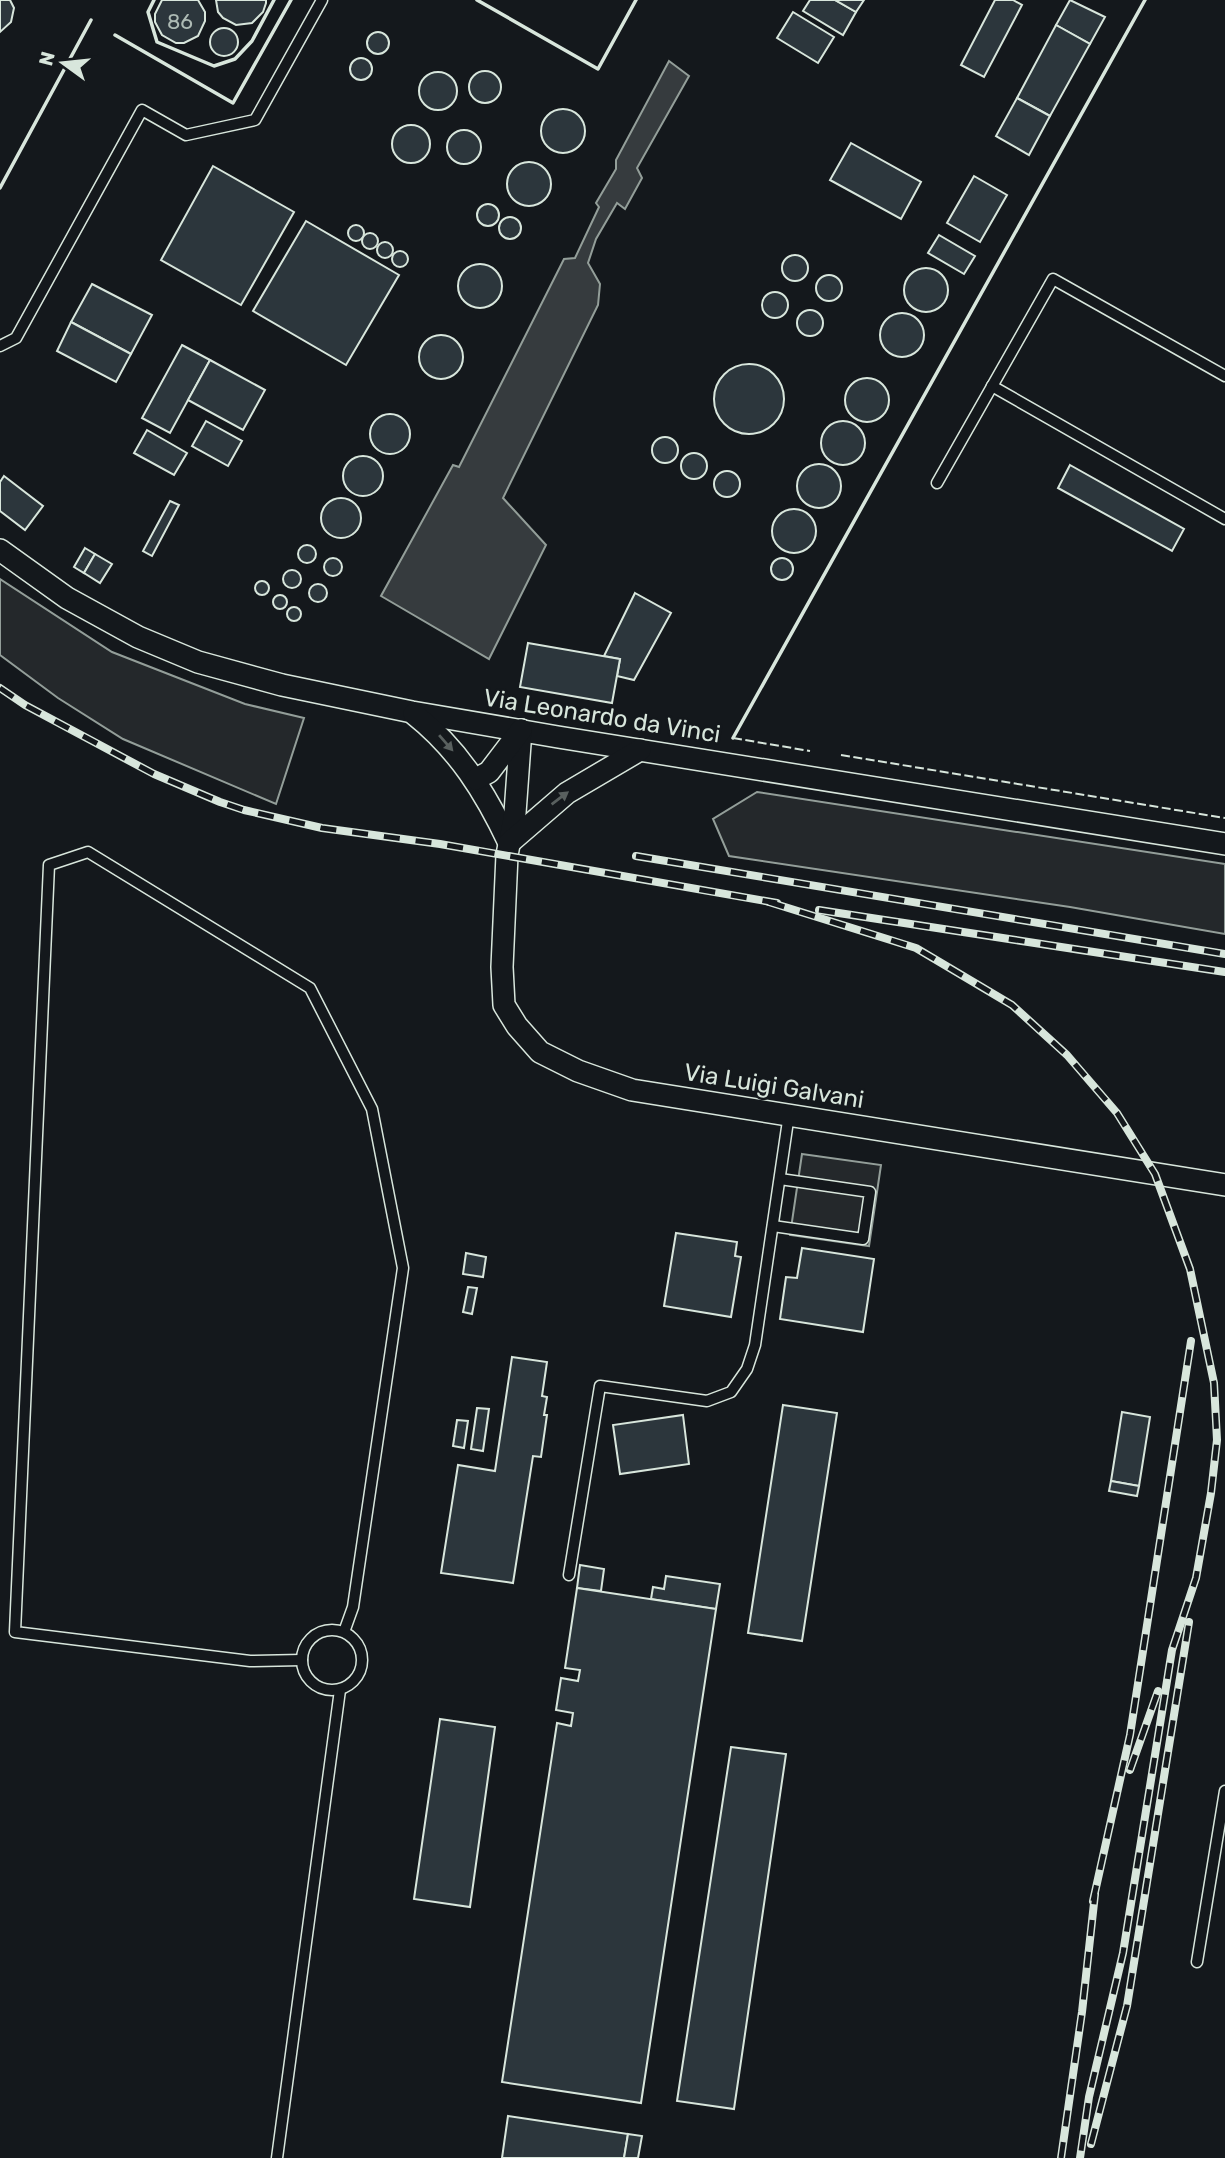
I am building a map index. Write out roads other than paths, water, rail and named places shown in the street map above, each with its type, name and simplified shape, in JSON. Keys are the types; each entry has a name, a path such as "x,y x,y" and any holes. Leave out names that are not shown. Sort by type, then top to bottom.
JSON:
{"street":[{"name":"Via Leonardo da Vinci","path":"0,550 67,598 138,637 198,662 282,685 412,712 1225,844"},
{"path":"412,712 444,739 476,779 509,843 567,793 640,750"},
{"path":"476,779 489,772 521,730"},
{"name":"Via Luigi Galvani","path":"521,730 515,813 509,843 502,967 504,1005 517,1026 540,1052 578,1071 632,1090 1225,1185"}],"lane":[{"path":"0,346 16,338 142,110 186,135 255,120 322,0"},
{"path":"937,483 1053,279 1225,376"},
{"path":"992,386 1225,519"},
{"path":"302,1660 250,1661 15,1632 49,865 88,852 310,988 372,1109 403,1268 353,1607 344,1632"},
{"path":"569,1574 600,1386 707,1401 731,1392 747,1369 755,1345 789,1114"},
{"path":"773,1226 863,1239 870,1192 780,1178"},
{"path":"335,1630 344,1632 361,1650 362,1667 354,1681 340,1690 313,1684 303,1669 304,1650 316,1635 335,1630"},
{"path":"277,2158 340,1690"},
{"path":"1198,1962 1225,1791"}],"railway":[{"path":"0,688 25,705 154,774 244,810 322,828 440,844 777,903"},
{"path":"636,856 1225,954"},
{"path":"769,902 916,948 1012,1005 1067,1055 1117,1113 1155,1174 1190,1269 1214,1383 1217,1440 1211,1493 1196,1578 1172,1650 1123,1953 1089,2097 1080,2158"},
{"path":"819,910 1225,972"},
{"path":"1093,1901 1130,1735 1191,1341"},
{"path":"1091,2144 1127,2006 1189,1622"},
{"path":"1130,1770 1158,1691"},
{"path":"1061,2158 1082,2012 1095,1894"}]}
